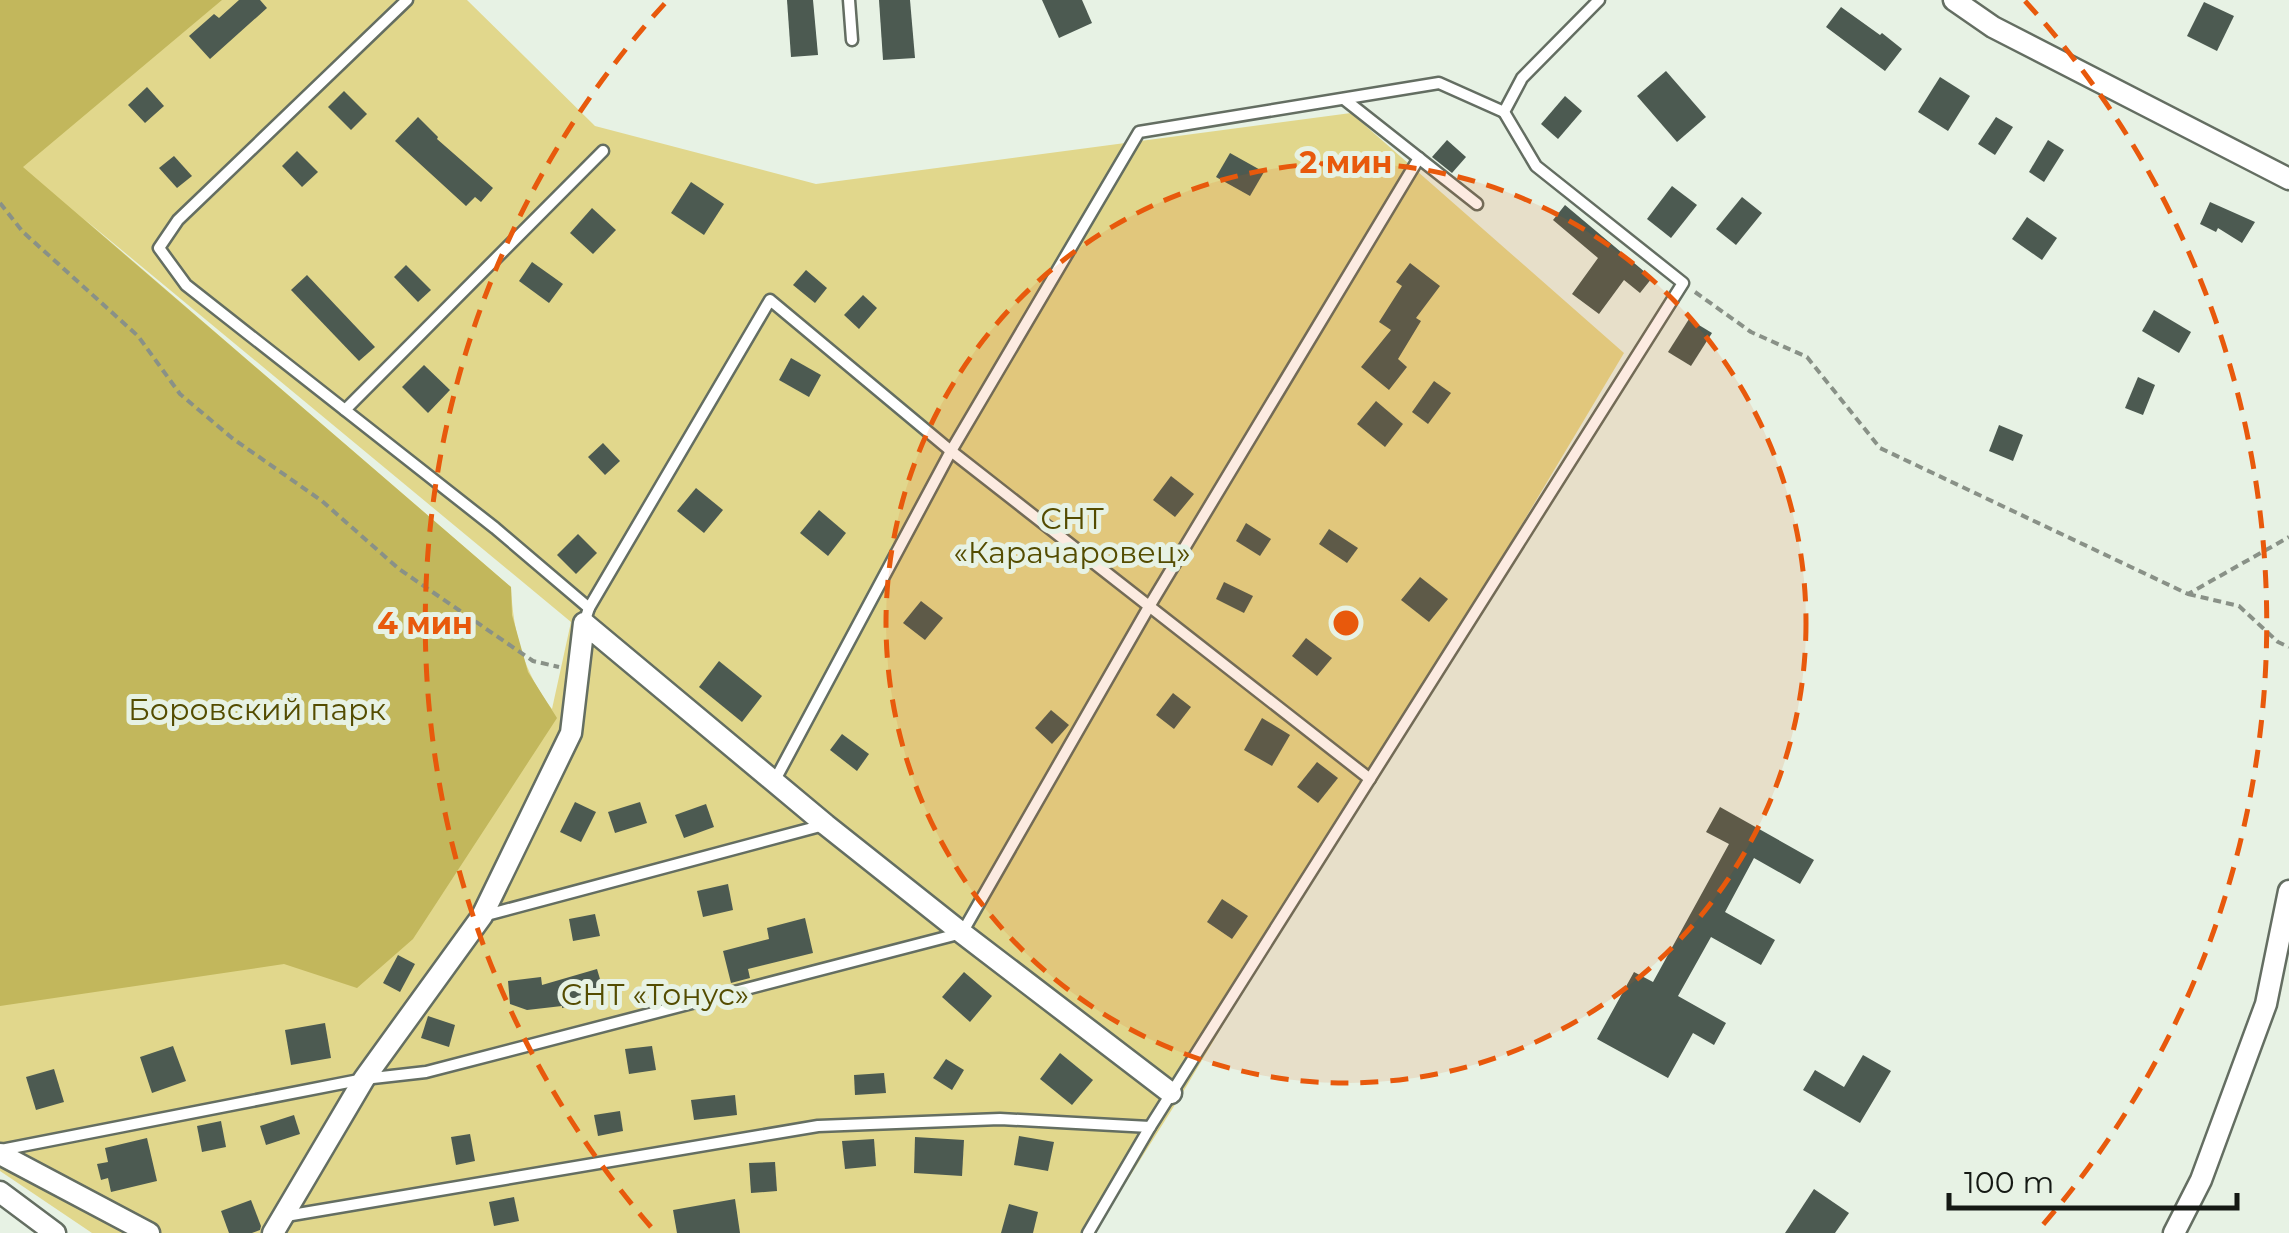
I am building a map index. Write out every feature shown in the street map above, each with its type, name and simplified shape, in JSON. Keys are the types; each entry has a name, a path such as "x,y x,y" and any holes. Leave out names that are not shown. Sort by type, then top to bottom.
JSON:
{"street":[{"path":"1954,0 1993,27 2289,179"},
{"path":"279,1224 364,1079 482,916 572,733 586,616"},
{"path":"586,616 826,824 1171,1093"},
{"path":"2174,1233 2201,1180 2266,1004 2289,890"},
{"path":"0,1152 149,1233"},
{"path":"0,1192 55,1233"}],"lane":[{"path":"407,0 178,220 159,248 186,285 495,528 586,616 770,300 950,451 1370,779"},
{"path":"848,0 852,40"},
{"path":"1504,112 1522,78 1599,0"},
{"path":"775,780 950,451 1139,132 1438,83 1504,112 1536,166 1684,284 1171,1093 1088,1233"},
{"path":"1344,99 1477,204"},
{"path":"345,410 603,151"},
{"path":"0,1152 364,1079 426,1072 962,933 1150,605 1420,158"},
{"path":"482,916 826,824"},
{"path":"279,1224 818,1126 1000,1119 1150,1127"}],"path":[{"path":"0,203 24,232 138,336 180,394 232,438 322,501 399,569 533,661 579,671"},
{"path":"1684,284 1751,332 1807,357 1880,448 2188,594 2239,606 2278,642 2289,646"},
{"path":"2188,594 2289,537"}],"green space":[{"path":"0,0 467,0 595,126 816,184 1351,113 1624,353 1183,1092 1094,1233 92,1233 0,1171","holes":["83,218 571,622 552,709 522,652 511,587"]},
{"name":"Боровский парк","path":"0,0 222,0 23,167 511,587 512,615 528,672 557,718 413,939 357,988 284,964 0,1006"}],"building":[{"path":"239,0 260,0 267,8 210,59 189,36 214,14 219,18"},
{"path":"787,0 813,0 818,55 791,57"},
{"path":"879,0 910,0 915,58 883,60"},
{"path":"1042,0 1082,0 1092,23 1059,38"},
{"path":"2204,2 2234,16 2217,51 2187,36"},
{"path":"1841,7 1902,49 1885,71 1826,27"},
{"path":"1666,71 1706,117 1677,142 1637,96"},
{"path":"1940,77 1970,96 1948,131 1918,112"},
{"path":"147,87 164,106 145,123 128,105"},
{"path":"344,91 367,114 351,130 328,107"},
{"path":"1565,96 1582,111 1558,139 1541,124"},
{"path":"418,117 493,188 481,202 475,197 466,206 395,141"},
{"path":"1996,117 2013,127 1995,155 1978,144"},
{"path":"1447,140 1466,157 1452,173 1432,157"},
{"path":"2048,140 2064,150 2044,182 2029,172"},
{"path":"297,151 318,172 302,187 282,166"},
{"path":"1230,153 1264,172 1250,196 1216,177"},
{"path":"174,156 192,176 177,188 159,168"},
{"path":"691,182 724,204 704,235 671,213"},
{"path":"1672,186 1697,205 1671,238 1647,219"},
{"path":"1742,197 1762,213 1736,245 1716,229"},
{"path":"2210,202 2255,222 2242,243 2218,228 2216,232 2200,224"},
{"path":"1565,205 1652,278 1640,293 1624,280 1599,314 1572,294 1598,258 1553,220"},
{"path":"592,208 616,230 593,254 570,233"},
{"path":"2027,217 2057,238 2042,260 2012,239"},
{"path":"532,262 563,284 549,303 519,281"},
{"path":"1410,263 1440,286 1416,318 1421,321 1398,359 1407,367 1389,390 1361,367 1391,330 1379,322 1402,286 1396,282"},
{"path":"406,265 431,290 418,302 394,277"},
{"path":"806,270 827,288 815,303 793,285"},
{"path":"307,275 375,347 359,361 291,290"},
{"path":"863,295 877,308 859,329 844,315"},
{"path":"2154,310 2191,332 2179,353 2142,331"},
{"path":"1689,319 1712,333 1691,366 1668,352"},
{"path":"791,358 821,375 809,397 779,380"},
{"path":"424,365 450,390 428,413 402,387"},
{"path":"2138,377 2155,385 2143,415 2125,408"},
{"path":"1434,381 1451,393 1428,424 1412,412"},
{"path":"1376,401 1403,424 1385,447 1357,424"},
{"path":"1999,425 2023,435 2013,461 1989,451"},
{"path":"603,443 620,461 605,475 588,457"},
{"path":"1171,476 1194,494 1175,517 1153,500"},
{"path":"696,488 723,510 704,533 677,511"},
{"path":"819,510 846,533 828,556 800,533"},
{"path":"1246,523 1271,539 1260,556 1236,541"},
{"path":"1329,529 1358,548 1347,563 1319,544"},
{"path":"578,534 597,553 576,574 557,555"},
{"path":"1420,577 1448,599 1429,622 1401,600"},
{"path":"1224,582 1253,596 1244,613 1216,599"},
{"path":"921,601 943,618 925,640 903,623"},
{"path":"1306,638 1332,658 1317,676 1292,656"},
{"path":"719,661 762,696 742,722 699,687"},
{"path":"1173,693 1191,707 1174,729 1156,715"},
{"path":"1051,710 1069,725 1052,744 1035,728"},
{"path":"1262,718 1290,735 1272,766 1244,750"},
{"path":"842,734 869,754 857,771 830,750"},
{"path":"1317,762 1338,778 1318,803 1297,787"},
{"path":"575,802 596,812 581,842 560,832"},
{"path":"640,802 647,823 615,833 608,812"},
{"path":"706,804 714,827 684,838 675,815"},
{"path":"1720,807 1814,860 1800,884 1754,858 1725,912 1775,940 1761,965 1711,937 1678,996 1726,1023 1714,1045 1693,1033 1668,1078 1597,1039 1634,972 1653,982 1729,844 1706,832"},
{"path":"728,884 733,910 703,917 697,891"},
{"path":"1222,899 1248,916 1232,939 1207,922"},
{"path":"595,914 600,936 573,941 569,919"},
{"path":"805,918 813,953 748,969 750,978 731,983 723,951 769,939 767,928"},
{"path":"398,955 415,964 400,992 383,983"},
{"path":"597,969 605,996 562,1008 527,1010 510,1004 508,981 541,977 542,985"},
{"path":"964,972 992,996 970,1022 942,997"},
{"path":"428,1016 455,1025 449,1047 421,1038"},
{"path":"325,1023 331,1058 291,1065 285,1030"},
{"path":"173,1046 186,1081 152,1093 140,1057"},
{"path":"652,1046 656,1070 629,1074 625,1049"},
{"path":"1060,1053 1093,1080 1072,1105 1040,1079"},
{"path":"1863,1055 1891,1071 1860,1123 1803,1090 1815,1070 1844,1087"},
{"path":"946,1059 964,1070 952,1090 933,1078"},
{"path":"54,1069 64,1102 36,1110 26,1077"},
{"path":"884,1073 886,1093 855,1095 854,1075"},
{"path":"735,1095 737,1115 694,1120 691,1100"},
{"path":"620,1111 623,1131 598,1136 594,1115"},
{"path":"294,1115 300,1134 266,1145 260,1126"},
{"path":"221,1121 226,1147 202,1152 197,1126"},
{"path":"470,1134 475,1161 456,1165 451,1137"},
{"path":"1019,1136 1054,1142 1048,1171 1014,1165"},
{"path":"915,1137 964,1140 962,1176 914,1173"},
{"path":"147,1138 157,1181 111,1192 108,1178 101,1180 97,1164 108,1162 105,1148"},
{"path":"874,1139 876,1166 845,1169 842,1141"},
{"path":"775,1162 777,1191 751,1193 749,1163"},
{"path":"1814,1189 1849,1213 1835,1233 1785,1233"},
{"path":"514,1197 519,1221 494,1226 489,1202"},
{"path":"735,1199 740,1233 677,1233 673,1210"},
{"path":"251,1200 260,1230 229,1233 221,1211"},
{"path":"1009,1204 1038,1212 1033,1233 1001,1233"}],"park label":[{"name":"СНТ «Карачаровец»","path":"1072,535"},
{"name":"СНТ «Тонус»","path":"655,994"}]}
